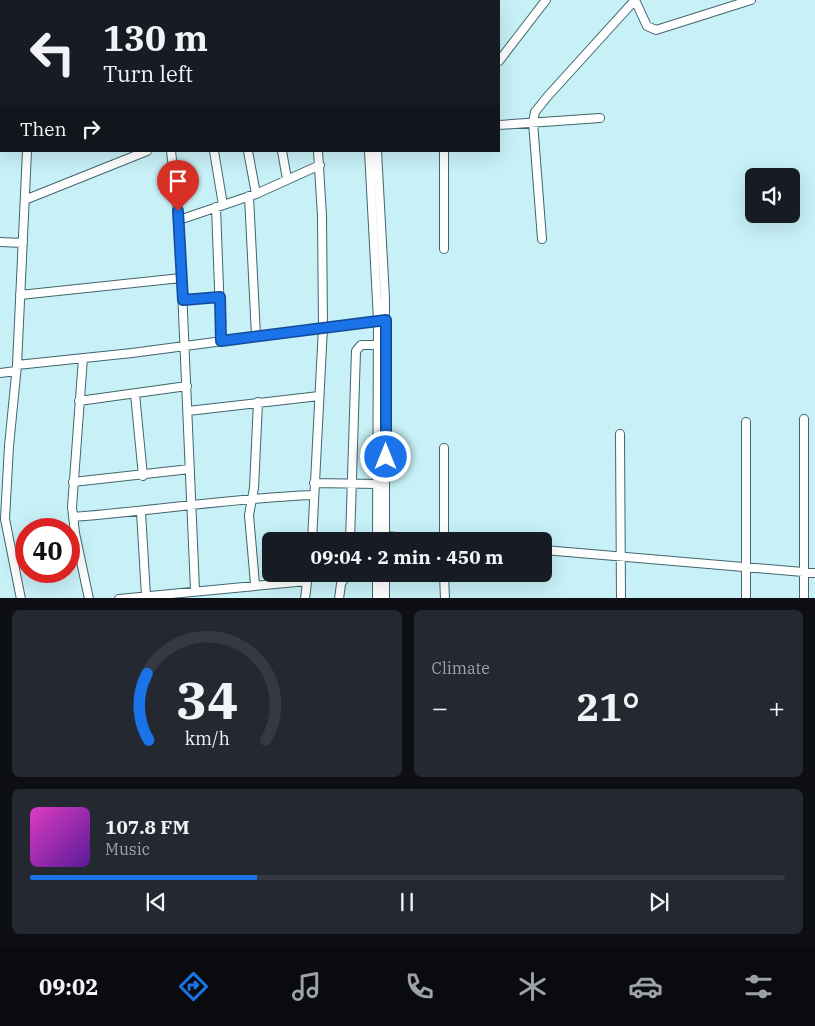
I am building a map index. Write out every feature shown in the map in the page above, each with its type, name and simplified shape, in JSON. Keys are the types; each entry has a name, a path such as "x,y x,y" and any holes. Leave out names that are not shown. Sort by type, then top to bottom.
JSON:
{"street":[{"path":"500,60 546,0"},
{"path":"542,238 533,122 535,112 547,97 635,0 649,29 656,30 751,0"},
{"path":"500,125 600,118"},
{"path":"21,598 3,520 16,368 27,199 27,152"},
{"path":"27,199 144,152"},
{"path":"171,152 179,220 195,590"},
{"path":"214,152 219,206 221,341"},
{"path":"248,152 253,195 256,336"},
{"path":"282,152 288,179"},
{"path":"312,532 323,327 318,152"},
{"path":"369,152 382,320 378,345 377,532"},
{"path":"377,152 385,532"},
{"path":"444,152 444,249"},
{"path":"179,220 253,195 320,165"},
{"path":"0,242 23,243"},
{"path":"20,295 181,278"},
{"path":"183,300 220,297"},
{"path":"0,373 16,368 83,358 382,320"},
{"path":"350,532 356,351 361,345 378,345"},
{"path":"83,358 73,482 73,517 89,598"},
{"path":"79,401 187,386"},
{"path":"135,394 143,476"},
{"path":"188,411 319,396"},
{"path":"255,584 248,515 252,497 258,402"},
{"path":"804,419 804,598"},
{"path":"746,422 746,598"},
{"path":"620,434 621,598"},
{"path":"0,437 10,437"},
{"path":"443,532 444,448"},
{"path":"73,482 143,476 190,469"},
{"path":"314,483 377,484"},
{"path":"73,517 141,512 252,497 313,495"},
{"path":"141,512 146,596"},
{"path":"552,551 815,573"},
{"path":"119,598 156,597 195,590 270,582"},
{"path":"305,598 307,582"},
{"path":"339,598 342,582"},
{"path":"377,582 377,598"},
{"path":"385,582 385,598"},
{"path":"444,582 445,598"},
{"path":"209,589 211,598"}],"route":[{"path":"178,211 183,300 220,297 221,341 386,320 386,457"}]}
